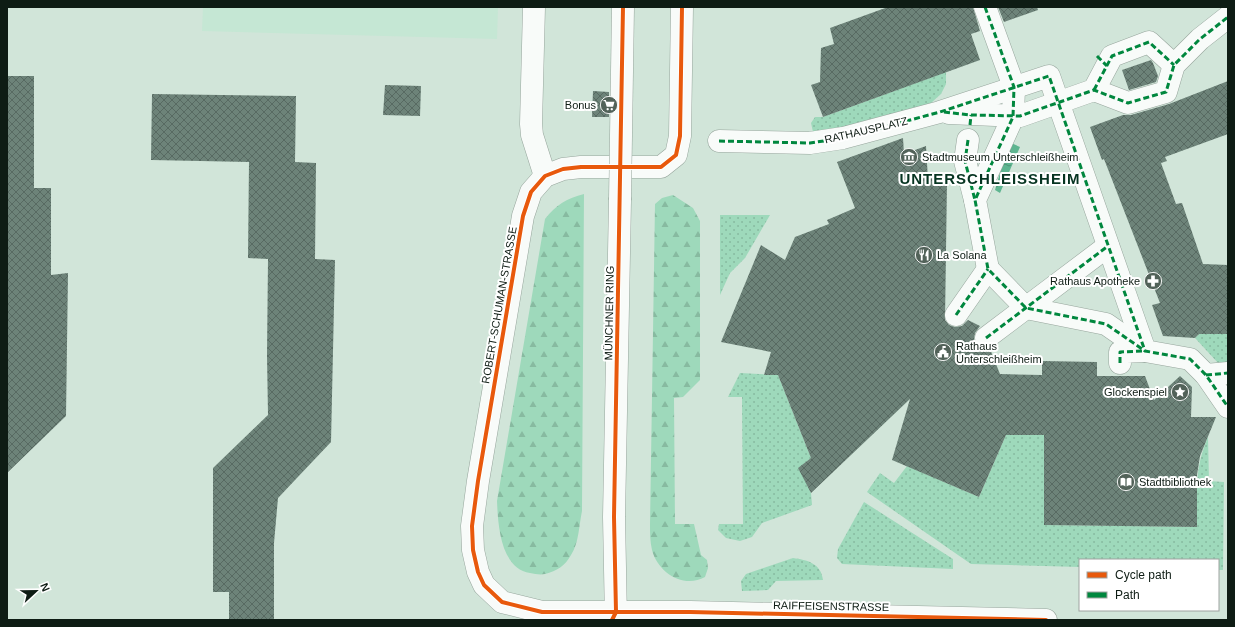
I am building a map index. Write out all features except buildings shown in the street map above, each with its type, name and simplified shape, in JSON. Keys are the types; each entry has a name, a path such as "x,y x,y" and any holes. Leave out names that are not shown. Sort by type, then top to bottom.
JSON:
{"street":[{"path":"534,7 531,124 532,135 545,176"},
{"name":"MÜNCHNER RING","path":"616,616 614,517 623,7"},
{"name":"ROBERT-SCHUMAN-STRASSE","path":"616,616 542,612 502,602 484,585 478,572 473,550 472,526 478,481 523,216 531,192 545,176 563,169 581,167 661,167 676,155 680,136 682,7"},
{"path":"975,200 1013,117 1014,87 985,7"},
{"path":"1174,65 1149,42 1102,61 1094,90 1128,103 1166,92 1174,65 1200,39 1228,17"},
{"name":"RATHAUSPLATZ","path":"719,141 810,143 843,138 940,112 1049,76 1145,351"},
{"name":"RATHAUSPLATZ","path":"940,112 970,127 1020,116 1059,104 1094,90"},
{"path":"970,127 965,161 975,200 988,269 1026,308 1106,324 1145,351"},
{"path":"986,338 1108,246"},
{"path":"956,315 988,269"},
{"path":"1120,363 1120,352 1145,351 1190,359 1206,375 1228,407"},
{"path":"1206,375 1228,373"},
{"name":"RAIFFEISENSTRASSE","path":"616,616 1046,620"}],"shaded area":[{"path":"203,7 498,7 497,39 202,31"}],"green space":[{"path":"946,72 946,84 941,94 931,103 884,122 813,132 811,123 815,117 823,117"},
{"path":"584,194 582,511 576,545 569,559 560,568 545,574 536,574 520,569 512,563 507,554 500,533 497,501 545,219 562,203"},
{"path":"673,195 693,208 700,221 700,380 683,397 674,398 675,524 694,524 701,555 707,560 708,568 705,577 689,581 673,577 660,566 652,550 650,534 655,204 662,198"},
{"path":"720,215 770,215 745,258 730,273 720,295"},
{"path":"1199,334 1228,334 1228,364 1219,364 1195,338"},
{"path":"740,373 778,375 811,458 799,468 811,493 812,505 762,523 752,537 740,541 726,538 718,530 719,524 743,524 742,397 728,397"},
{"path":"1006,435 1044,435 1044,525 1197,527 1198,471 1208,437 1209,481 1224,482 1223,570 1219,570 1219,559 1079,559 1079,567 971,564 867,492 880,473 894,483 907,466 979,497"},
{"path":"864,502 953,559 953,569 842,564 837,558 838,549"},
{"path":"793,558 812,563 822,574 823,580 776,581 768,590 742,591 741,581 746,574"}],"water":[{"path":"1009,142 1020,147 1000,193 995,190"}],"marked path":[{"path":"985,7 1014,87 1013,117 975,200 988,269 1026,308 1106,324 1145,351"},
{"path":"944,112 971,115 1020,116 1094,90 1128,103 1166,92 1174,65 1200,39 1228,17"},
{"path":"1094,90 1112,56 1149,42 1174,65"},
{"path":"1097,56 1107,66"},
{"path":"719,141 810,143 843,138 940,112 1049,76 1145,351 1190,359 1206,375 1228,407"},
{"path":"970,125 971,115"},
{"path":"968,140 965,161 975,200"},
{"path":"986,338 1108,246"},
{"path":"956,315 988,269"},
{"path":"1120,363 1120,352 1145,351"},
{"path":"1206,375 1228,373"}],"cycle path":[{"path":"612,620 616,612 614,517 623,7"},
{"path":"682,7 680,136 676,155 661,167 581,167 563,169 545,176 531,192 523,216 478,481 472,526 473,550 478,572 484,585 502,602 542,612 690,612 1046,620"}],"place":[{"name":"Bonus","path":"609,105"},
{"name":"Stadtmuseum Unterschleißheim","path":"909,157"},
{"name":"La Solana","path":"924,255"},
{"name":"Rathaus Apotheke","path":"1153,281"},
{"name":"Rathaus Unterschleißheim","path":"943,352"},
{"name":"Glockenspiel","path":"1180,392"},
{"name":"Stadtbibliothek","path":"1126,482"}],"district":[{"name":"UNTERSCHLEISSHEIM","path":"990,179"}]}
